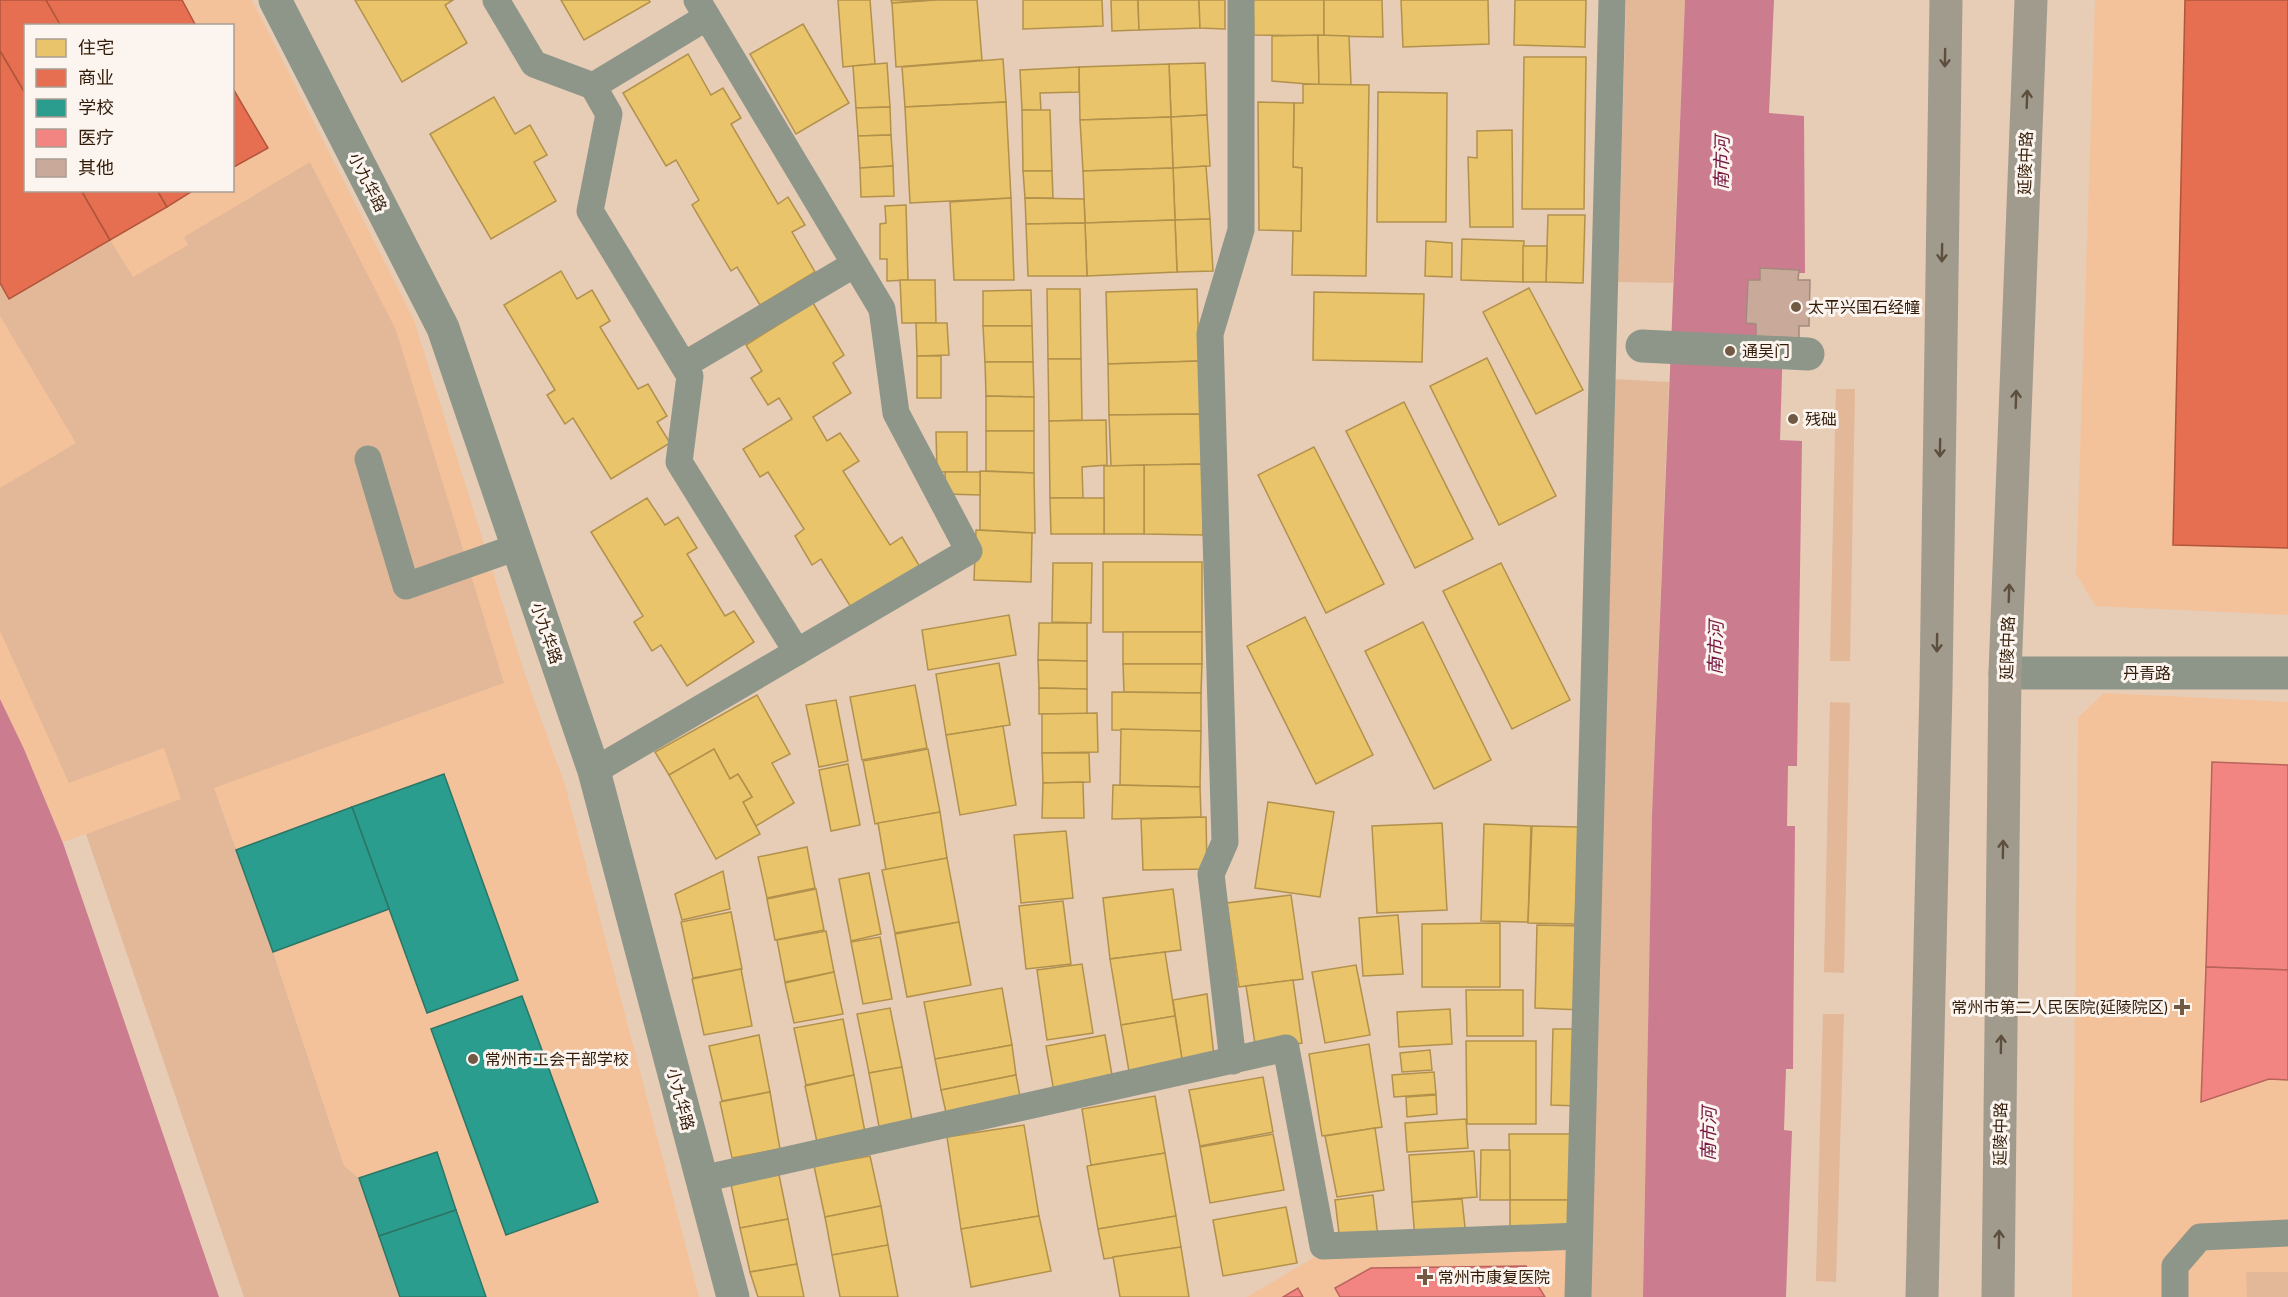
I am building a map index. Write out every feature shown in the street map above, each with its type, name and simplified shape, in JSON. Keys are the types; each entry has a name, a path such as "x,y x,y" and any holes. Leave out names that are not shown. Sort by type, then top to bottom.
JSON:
{"main road":[{"path":"1922,1297 1936,687 1946,0"},
{"name":"延陵中路","path":"1998,1297 2006,673 2031,0"}],"street":[{"name":"小九华路","path":"275,0 443,328 594,771 733,1297"},
{"path":"1642,346 1808,354"},
{"name":"丹青路","path":"2006,673 2288,673"}],"lane":[{"path":"496,0 534,64 593,86 609,114 590,211 690,376 680,462 798,652"},
{"path":"1233,1061 1211,874 1224,842 1210,334 1241,230 1241,0"},
{"path":"1578,1297 1612,0"},
{"path":"593,86 702,8 882,309 896,413 969,551 594,771"},
{"path":"684,365 855,264"},
{"path":"368,459 406,585 517,547"},
{"path":"702,1179 1286,1048 1323,1246 1579,1236"},
{"path":"2175,1297 2175,1266 2200,1237 2288,1233"}],"shaded area":[{"path":"0,0 252,0 414,320 525,675 565,785 699,1297 400,1297 359,1178 344,1167 273,952 214,788 63,842 24,749 0,699"},
{"path":"1626,0 1685,0 1673,283 1618,282"},
{"path":"2095,0 2288,0 2288,615 2096,606 2076,574"},
{"path":"310,162 396,330 504,683 214,788 273,952 344,1166 359,1178 400,1297 244,1297 86,834 181,799 164,748 69,783 0,631 0,488 76,443 0,316 0,283 9,299 110,240 133,277 188,245 184,237"},
{"path":"1613,379 1669,382 1652,815 1643,1297 1591,1297"},
{"path":"1836,389 1855,389 1850,661 1830,661"},
{"name":"常州市第二人民医院(延陵院区)","path":"2104,693 2288,702 2288,1297 2072,1297 2078,718"},
{"path":"1830,702 1850,703 1844,973 1824,972"},
{"path":"1823,1014 1844,1014 1836,1282 1816,1281"},
{"name":"常州市康复医院","path":"1570,1245 1569,1297 1247,1297 1313,1258"},
{"path":"2246,1272 2288,1272 2288,1297 2247,1297"}],"water":[{"name":"南市河","path":"1685,0 1774,0 1769,113 1804,116 1805,273 1785,273 1780,440 1802,441 1797,766 1788,766 1787,826 1795,826 1793,1069 1786,1069 1784,1130 1792,1131 1786,1297 1643,1297 1652,815"},
{"path":"0,699 24,749 63,843 219,1297 0,1297"}],"building: 住宅":[{"path":"355,0 453,0 445,5 467,43 402,82"},
{"path":"561,0 649,0 650,2 584,40"},
{"path":"838,0 870,0 875,64 843,67"},
{"path":"891,0 937,0 892,3"},
{"path":"977,0 982,60 896,67 892,3"},
{"path":"1023,0 1102,0 1103,26 1023,29"},
{"path":"1111,0 1138,0 1139,30 1112,31"},
{"path":"1138,0 1199,0 1200,28 1139,30"},
{"path":"1199,0 1225,0 1225,29 1200,28"},
{"path":"1253,0 1324,0 1324,36 1254,35"},
{"path":"1324,0 1382,0 1383,37 1324,36"},
{"path":"1401,0 1488,0 1489,44 1403,47"},
{"path":"1515,0 1586,0 1585,47 1514,45"},
{"path":"803,24 849,103 796,134 750,54"},
{"path":"1318,35 1319,85 1272,81 1272,36"},
{"path":"1318,35 1349,36 1351,85 1319,85"},
{"path":"688,54 711,95 723,88 741,118 731,124 778,204 788,197 805,225 792,232 815,272 760,305 737,267 731,271 692,205 699,200 676,160 666,166 623,93"},
{"path":"1524,57 1586,57 1584,209 1522,209"},
{"path":"1003,59 1006,102 905,107 902,67"},
{"path":"887,63 890,107 856,108 853,66"},
{"path":"1205,63 1207,115 1171,117 1169,64"},
{"path":"1169,64 1171,117 1080,120 1079,67"},
{"path":"1079,67 1079,92 1040,93 1041,111 1022,110 1020,70"},
{"path":"1303,84 1369,85 1366,276 1292,275 1293,230 1301,231 1302,168 1293,167 1294,103 1303,103"},
{"path":"1378,92 1447,93 1446,222 1377,222"},
{"path":"494,97 515,134 530,125 547,155 534,162 556,201 491,239 430,134"},
{"path":"1006,102 1011,198 910,203 905,107"},
{"path":"1258,102 1294,103 1293,167 1302,168 1301,231 1259,230"},
{"path":"890,107 891,135 858,136 856,108"},
{"path":"1022,110 1050,110 1052,171 1023,171"},
{"path":"1207,115 1210,166 1173,168 1171,117"},
{"path":"1171,117 1173,168 1083,171 1080,120"},
{"path":"1512,130 1513,227 1470,227 1468,157 1477,158 1477,131"},
{"path":"891,135 893,166 860,168 858,136"},
{"path":"893,166 894,196 861,197 860,168"},
{"path":"1206,166 1210,219 1175,220 1173,168"},
{"path":"1173,168 1175,220 1085,223 1083,171"},
{"path":"1023,171 1052,171 1053,198 1025,198"},
{"path":"1011,198 1014,280 954,280 950,202"},
{"path":"1025,198 1084,199 1085,223 1026,224"},
{"path":"906,205 908,280 887,281 887,259 880,259 880,224 886,223 885,206"},
{"path":"1548,215 1585,215 1583,283 1546,282"},
{"path":"1210,219 1213,271 1177,272 1175,220"},
{"path":"1175,220 1177,272 1087,276 1085,223"},
{"path":"1085,223 1087,276 1028,276 1026,224"},
{"path":"1462,239 1524,241 1523,282 1461,280"},
{"path":"1426,241 1452,243 1452,277 1425,276"},
{"path":"1523,246 1547,246 1546,282 1523,282"},
{"path":"561,271 577,299 592,290 610,321 600,327 638,389 648,384 667,416 657,422 670,443 611,479 573,418 565,424 547,395 555,390 504,305"},
{"path":"900,280 935,280 936,323 902,323"},
{"path":"1529,288 1583,390 1536,414 1483,312"},
{"path":"1047,289 1080,289 1081,359 1048,359"},
{"path":"1197,289 1199,361 1108,364 1106,292"},
{"path":"1031,290 1032,326 983,326 983,291"},
{"path":"1314,292 1424,294 1422,362 1313,360"},
{"path":"813,303 844,355 833,363 851,393 813,417 827,441 840,433 859,461 843,471 890,545 902,537 920,567 852,609 821,559 812,565 795,536 804,529 768,472 760,477 743,449 792,419 779,398 768,405 751,378 762,371 746,345"},
{"path":"916,323 947,323 949,355 917,356"},
{"path":"983,326 1032,326 1033,362 985,362"},
{"path":"917,356 941,356 941,398 917,398"},
{"path":"1487,358 1556,496 1499,525 1430,386"},
{"path":"1048,359 1081,359 1082,420 1049,421"},
{"path":"1199,361 1201,414 1109,415 1108,364"},
{"path":"985,362 1033,362 1034,397 986,396"},
{"path":"986,396 1034,397 1034,431 986,431"},
{"path":"1404,402 1473,539 1415,568 1346,431"},
{"path":"1201,414 1202,464 1111,466 1109,415"},
{"path":"1106,420 1107,465 1082,467 1083,498 1050,498 1049,421"},
{"path":"986,431 1034,431 1034,473 986,471"},
{"path":"936,432 967,432 967,472 937,472"},
{"path":"1314,447 1384,584 1326,613 1258,475"},
{"path":"1202,464 1203,535 1144,534 1144,465"},
{"path":"1144,465 1144,534 1104,534 1104,466"},
{"path":"980,471 1034,473 1035,533 980,530"},
{"path":"945,472 980,472 980,495 946,494"},
{"path":"647,498 665,525 678,517 697,548 687,554 725,616 734,611 754,642 687,686 661,645 652,651 634,622 643,616 591,532"},
{"path":"1050,498 1104,498 1104,534 1051,534"},
{"path":"976,530 1032,533 1031,582 974,580"},
{"path":"1103,562 1202,562 1202,632 1103,632"},
{"path":"1053,563 1092,563 1091,623 1052,622"},
{"path":"1501,563 1570,700 1512,729 1443,591"},
{"path":"1009,615 1016,655 928,670 922,630"},
{"path":"1305,617 1373,755 1316,784 1247,646"},
{"path":"1423,622 1491,760 1434,789 1365,651"},
{"path":"1039,623 1087,623 1087,661 1038,660"},
{"path":"1123,632 1202,632 1202,664 1123,664"},
{"path":"1038,660 1087,661 1087,689 1039,688"},
{"path":"999,663 1010,725 946,735 936,674"},
{"path":"1123,664 1202,664 1201,693 1124,692"},
{"path":"915,685 927,748 862,760 850,697"},
{"path":"1039,688 1087,689 1087,714 1039,714"},
{"path":"1112,692 1201,693 1201,731 1112,730"},
{"path":"757,695 790,754 772,763 794,803 756,826 743,802 752,797 738,774 730,779 714,749 669,775 655,752"},
{"path":"836,700 848,761 819,767 806,705"},
{"path":"1097,713 1098,752 1042,753 1042,714"},
{"path":"1003,726 1016,805 960,815 946,735"},
{"path":"1121,729 1201,731 1200,787 1120,785"},
{"path":"714,749 730,779 738,774 752,797 743,802 760,834 716,859 669,775"},
{"path":"928,749 940,812 875,824 863,761"},
{"path":"1042,753 1089,753 1090,782 1043,783"},
{"path":"848,764 860,825 831,831 819,770"},
{"path":"1083,782 1084,818 1042,818 1043,783"},
{"path":"1113,785 1200,787 1201,817 1112,819"},
{"path":"1268,802 1334,812 1320,897 1255,888"},
{"path":"940,812 947,858 886,870 878,823"},
{"path":"1206,817 1207,869 1143,870 1141,819"},
{"path":"1442,823 1447,910 1377,913 1372,826"},
{"path":"1484,824 1531,826 1528,922 1481,921"},
{"path":"1532,826 1579,827 1575,924 1528,923"},
{"path":"1066,831 1073,898 1021,903 1014,835"},
{"path":"807,847 815,888 767,898 758,857"},
{"path":"947,858 959,922 895,933 882,870"},
{"path":"723,871 730,909 682,920 675,894"},
{"path":"869,873 881,934 851,941 839,879"},
{"path":"816,889 824,930 775,940 767,899"},
{"path":"1173,889 1181,950 1110,959 1103,898"},
{"path":"1291,895 1303,979 1239,987 1227,903"},
{"path":"1063,901 1071,964 1026,969 1019,906"},
{"path":"731,912 742,969 693,978 681,922"},
{"path":"1398,915 1403,974 1363,976 1359,918"},
{"path":"959,922 971,985 907,997 895,934"},
{"path":"1500,923 1500,987 1422,987 1422,924"},
{"path":"1537,925 1583,926 1581,1010 1535,1008"},
{"path":"826,931 834,972 785,982 777,940"},
{"path":"880,937 892,999 863,1004 851,942"},
{"path":"1165,952 1175,1016 1121,1025 1110,959"},
{"path":"1082,964 1093,1033 1047,1040 1037,970"},
{"path":"1356,965 1370,1035 1325,1043 1312,972"},
{"path":"741,969 752,1026 704,1035 692,979"},
{"path":"834,972 843,1014 794,1023 785,983"},
{"path":"1293,980 1302,1043 1256,1050 1246,986"},
{"path":"1002,988 1012,1045 935,1059 924,1002"},
{"path":"1466,990 1523,990 1523,1036 1467,1036"},
{"path":"1207,994 1214,1056 1182,1060 1173,1000"},
{"path":"890,1008 902,1067 869,1073 857,1014"},
{"path":"1450,1009 1452,1044 1399,1047 1397,1012"},
{"path":"1175,1016 1183,1065 1130,1077 1121,1025"},
{"path":"843,1019 854,1075 806,1085 794,1028"},
{"path":"1553,1029 1580,1029 1578,1106 1551,1105"},
{"path":"759,1035 770,1092 722,1101 709,1046"},
{"path":"1105,1035 1113,1081 1054,1092 1046,1046"},
{"path":"1466,1041 1536,1041 1536,1124 1467,1124"},
{"path":"1369,1044 1382,1127 1322,1136 1309,1054"},
{"path":"1012,1045 1016,1075 941,1090 935,1059"},
{"path":"1430,1050 1432,1070 1402,1072 1400,1053"},
{"path":"902,1067 913,1126 880,1132 869,1073"},
{"path":"1434,1072 1436,1094 1394,1097 1392,1075"},
{"path":"854,1075 865,1132 817,1142 805,1086"},
{"path":"1016,1075 1021,1102 947,1117 941,1090"},
{"path":"1263,1077 1273,1132 1200,1146 1189,1090"},
{"path":"770,1092 780,1149 732,1158 720,1102"},
{"path":"1436,1095 1437,1114 1407,1117 1406,1097"},
{"path":"1155,1096 1165,1153 1091,1165 1082,1109"},
{"path":"1466,1119 1468,1148 1407,1152 1405,1123"},
{"path":"1024,1125 1039,1216 961,1229 947,1137"},
{"path":"1375,1128 1384,1190 1337,1197 1325,1136"},
{"path":"1273,1134 1284,1190 1210,1203 1200,1147"},
{"path":"1509,1134 1578,1134 1578,1200 1510,1200"},
{"path":"1481,1150 1510,1150 1510,1200 1480,1200"},
{"path":"1474,1151 1477,1197 1412,1202 1409,1155"},
{"path":"1165,1153 1176,1216 1098,1229 1087,1166"},
{"path":"870,1156 881,1206 825,1217 814,1166"},
{"path":"779,1175 788,1219 740,1228 731,1184"},
{"path":"1373,1195 1378,1237 1340,1242 1335,1200"},
{"path":"1462,1199 1466,1237 1415,1239 1412,1202"},
{"path":"1510,1200 1578,1200 1577,1230 1510,1229"},
{"path":"881,1206 888,1245 832,1255 825,1217"},
{"path":"1286,1207 1297,1263 1223,1276 1213,1220"},
{"path":"1039,1216 1051,1271 971,1287 961,1229"},
{"path":"1176,1216 1181,1247 1104,1259 1098,1229"},
{"path":"788,1219 797,1264 750,1272 740,1228"},
{"path":"888,1245 898,1297 840,1297 832,1255"},
{"path":"1181,1247 1189,1297 1120,1297 1113,1257"},
{"path":"797,1264 804,1297 758,1297 750,1272"}],"building: 商业":[{"path":"0,0 46,0 60,24 24,24 24,92 0,51"},
{"path":"46,0 182,0 195,24 60,24"},
{"path":"2185,0 2288,0 2288,548 2173,545"},
{"path":"0,51 24,92 24,192 82,192 110,240 9,299 0,283"},
{"path":"234,90 268,148 234,167"},
{"path":"82,192 158,192 167,207 110,240"},
{"path":"158,192 191,192 167,207"}],"building: 学校":[{"path":"444,774 518,980 427,1013 352,807"},
{"path":"352,807 389,909 273,952 236,850"},
{"path":"522,996 598,1202 506,1235 431,1029"},
{"path":"437,1152 456,1210 379,1236 359,1178"},
{"path":"456,1210 486,1297 400,1297 379,1236"}],"building: 医疗":[{"path":"2212,762 2288,765 2288,970 2206,967"},
{"path":"2206,967 2288,970 2288,1080 2269,1079 2201,1102"},
{"path":"1526,1266 1545,1297 1340,1297 1335,1288 1371,1268"},
{"path":"1298,1288 1303,1297 1283,1297"}],"building: 其他":[{"path":"1760,268 1799,270 1798,280 1810,280 1809,326 1799,326 1799,338 1756,337 1756,324 1746,323 1748,280 1760,280"}],"place":[{"name":"太平兴国石经幢","path":"1796,307"},
{"name":"通吴门","path":"1730,351"},
{"name":"残础","path":"1793,419"},
{"name":"常州市第二人民医院(延陵院区)","path":"2182,1007"},
{"name":"常州市工会干部学校","path":"473,1059"},
{"name":"常州市康复医院","path":"1425,1277"}]}
